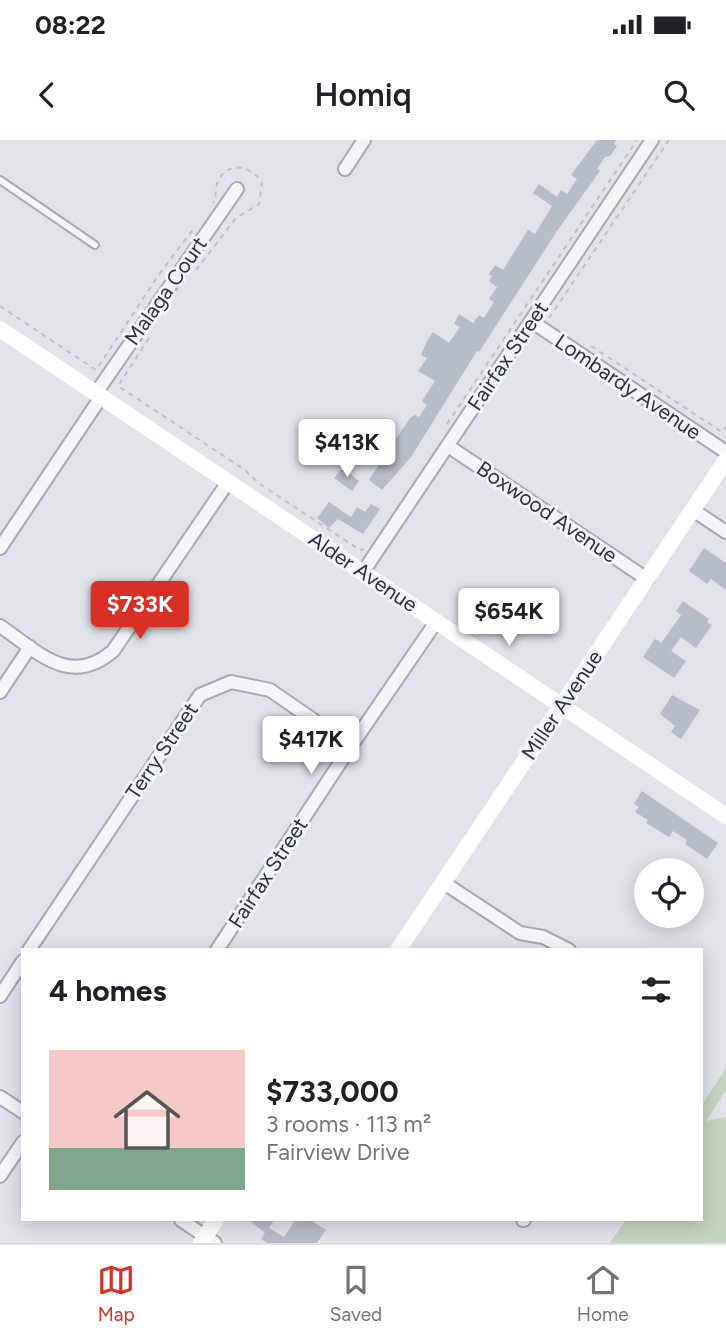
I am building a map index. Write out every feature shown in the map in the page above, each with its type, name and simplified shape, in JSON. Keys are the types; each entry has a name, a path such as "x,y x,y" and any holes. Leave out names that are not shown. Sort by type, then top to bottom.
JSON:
{"main road":[{"name":"Alder Avenue","path":"0,329 726,816"},
{"name":"Miller Avenue","path":"399,948 726,460"},
{"path":"207,1241 216,1221"}],"street":[{"path":"345,169 364,140"},
{"name":"Fairfax Street","path":"363,572 652,140"},
{"name":"Malaga Court","path":"0,548 98,395 237,189"},
{"name":"Lombardy Avenue","path":"531,321 726,452"},
{"name":"Boxwood Avenue","path":"448,446 647,579"},
{"path":"0,626 59,666 86,668 101,661 113,651 228,481"},
{"path":"693,509 726,532"},
{"name":"Fairfax Street","path":"218,948 436,622"},
{"path":"0,692 30,647"},
{"name":"Terry Street","path":"32,948 200,695 232,682 270,690 351,746"},
{"path":"444,883 520,933 543,937 565,948"},
{"path":"0,996 21,964"},
{"path":"0,1097 21,1111"},
{"path":"0,1175 21,1145"},
{"path":"182,1221 207,1241"}],"lane":[{"path":"0,180 94,245"}],"path":[{"path":"442,431 636,140"},
{"path":"549,319 668,140"},
{"path":"194,273 236,218 259,204 262,183 254,170 241,166 229,170 219,181 211,205"},
{"path":"0,306 96,370 160,273 199,223"},
{"path":"156,328 118,386 245,470 257,482 360,550 364,549"},
{"path":"583,341 722,432 726,427"}],"green space":[{"path":"726,1068 726,1090 706,1121 726,1117 726,1243 610,1243 625,1221 703,1221 703,1103"}],"building":[{"path":"597,140 616,140 614,144 617,146 597,169 600,171 557,231 479,352 477,351 411,457 382,490 369,480 410,418 415,415 419,417 427,405 422,401 435,381 418,371 427,358 421,355 427,341 433,332 449,343 460,327 454,324 459,314 473,323 479,315 484,318 494,302 489,299 497,287 489,281 492,276 489,274 495,265 503,270 528,230 535,234 552,206 533,193 539,184 557,197 561,190 567,194 577,179 571,175"},
{"path":"343,468 359,481 352,491 334,478"},
{"path":"329,502 351,517 357,507 365,512 371,504 380,509 363,534 338,519 329,528 317,518"},
{"path":"704,548 726,563 726,590 711,579 707,584 689,571"},
{"path":"683,601 709,619 707,622 712,625 696,648 681,637 671,651 686,661 674,678 643,657 655,639 661,643 667,635 681,615 676,611"},
{"path":"672,695 700,710 681,739 671,732 675,726 660,714"},
{"path":"642,791 718,843 707,859 685,844 687,840 673,831 669,837 646,823 648,820 635,812 639,807 634,804"},
{"path":"250,1221 273,1221 269,1228 284,1237 294,1221 312,1221 326,1230 317,1243 267,1243 261,1239 265,1233"}]}
